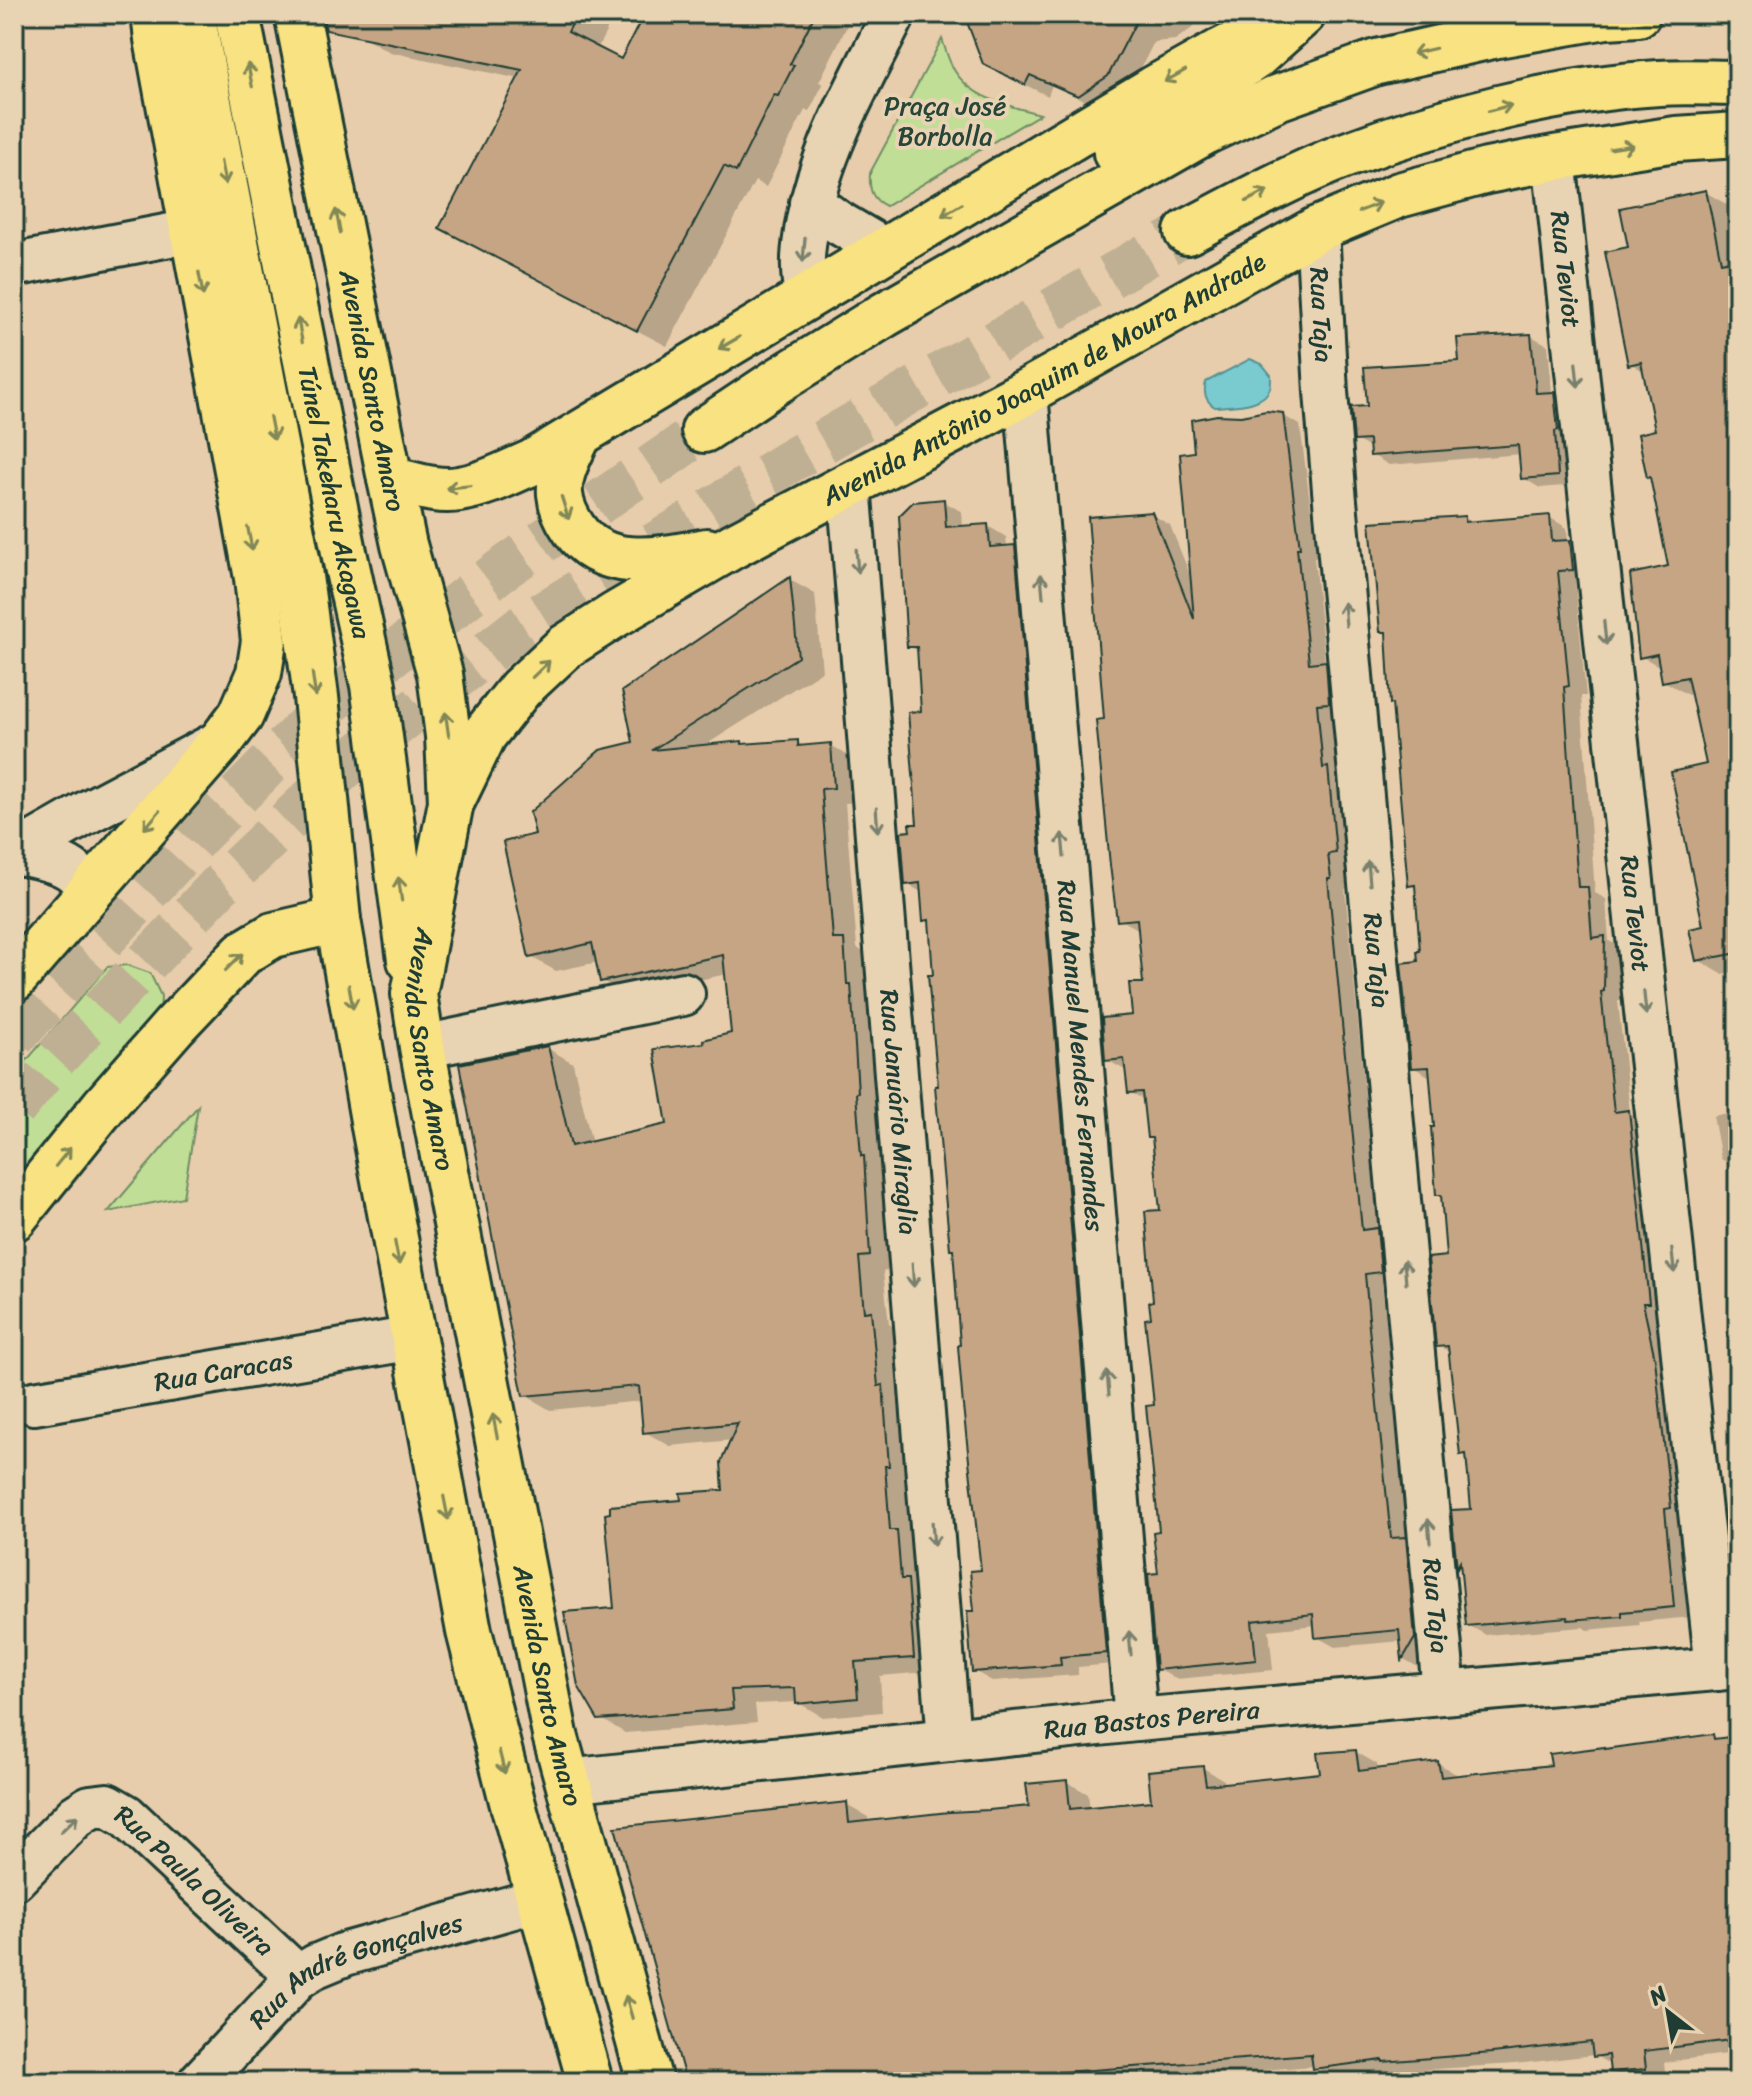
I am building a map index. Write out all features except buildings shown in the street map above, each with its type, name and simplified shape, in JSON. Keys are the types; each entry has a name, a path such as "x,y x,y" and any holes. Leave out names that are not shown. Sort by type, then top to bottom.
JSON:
{"main road":[{"path":"14,979 241,715 259,673 264,641 257,578 191,231 154,14"},
{"name":"Túnel Takeharu Akagawa","path":"192,14 299,569 319,725 338,920"},
{"name":"Túnel Takeharu Akagawa","path":"237,14 373,685 414,994"},
{"name":"Avenida Santo Amaro","path":"297,14 404,545 440,674 448,736 451,802 414,994 422,1047 552,1720 650,2082"},
{"path":"390,479 428,488 457,490 492,480 531,463 1153,89 1294,14"},
{"path":"884,315 1254,58 1303,14"},
{"path":"704,430 884,315 1205,132 1277,98 1377,62 1492,36 1606,16 1638,14"},
{"path":"1187,232 1275,187 1345,156 1509,105 1659,83 1738,83"},
{"name":"Avenida Antônio Joaquim de Moura Andrade","path":"451,802 484,735 520,689 565,647 733,546 1026,392 1317,229 1399,195 1487,171 1676,139 1738,135"},
{"path":"579,435 564,469 560,492 567,518 581,540 603,554 637,560 733,546"},
{"path":"14,1218 104,1106 243,953 273,935 338,920 469,1631 538,1900 590,2082"}],"street":[{"path":"806,298 804,246 811,203 829,146 894,14"},
{"name":"Rua Teviot","path":"1554,158 1728,1668"},
{"path":"811,203 885,250"},
{"name":"Rua Taja","path":"1317,229 1334,490 1444,1692"},
{"path":"14,265 191,231"},
{"name":"Rua Manuel Mendes Fernandes","path":"1026,392 1136,1720"},
{"name":"Rua Januário Miraglia","path":"849,484 949,1740"},
{"path":"15,852 222,740"},
{"path":"15,852 58,863 75,872 84,887 84,900"},
{"path":"422,1047 683,994"},
{"name":"Rua Caracas","path":"34,1403 414,1338"},
{"name":"Rua Bastos Pereira","path":"567,1781 1136,1720 1728,1668"},
{"name":"Rua Paula Oliveira","path":"14,1879 76,1816 90,1807 107,1805 126,1816 298,1977"},
{"name":"Rua André Gonçalves","path":"200,2082 298,1977 316,1966 345,1954 538,1900"}],"green space":[{"name":"Praça José Borbolla","path":"942,39 953,68 969,87 991,100 1040,114 886,206 872,193 870,173"},
{"path":"127,965 150,973 161,996 160,1016 14,1206 14,1075 107,967"},
{"path":"198,1106 183,1197 108,1212"}],"water":[{"path":"1250,359 1262,364 1271,375 1267,394 1246,404 1212,405 1206,396 1206,382"}],"tunnel":[{"path":"14,1109 50,1064 219,886 358,755 518,629 790,461 1187,232"},
{"path":"14,1037 202,832 325,707 500,571 704,430"}]}
